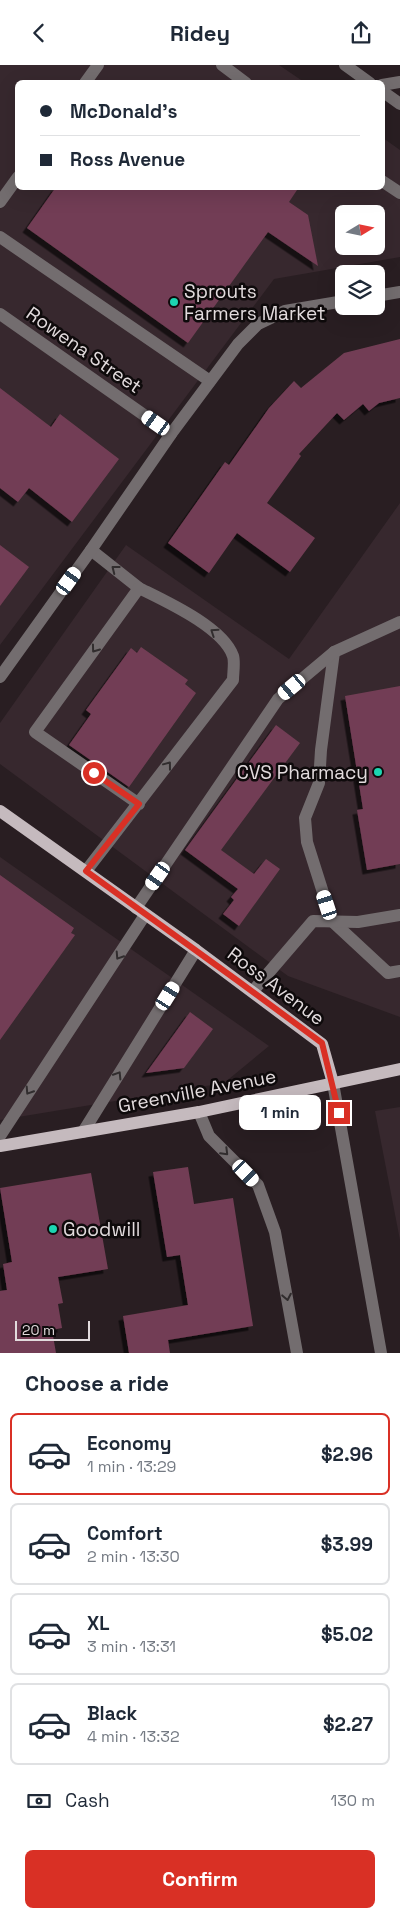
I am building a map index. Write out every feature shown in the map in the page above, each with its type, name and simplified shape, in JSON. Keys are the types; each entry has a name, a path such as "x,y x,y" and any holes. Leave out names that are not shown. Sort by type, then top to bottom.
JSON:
{"main road":[{"name":"Ross Avenue","path":"0,811 196,950 322,1043 333,1083"},
{"name":"Greenville Avenue","path":"0,1146 199,1112 400,1069"}],"street":[{"path":"87,80 98,65"},
{"path":"222,65 242,80"},
{"path":"345,65 366,80"},
{"path":"385,84 400,82"},
{"path":"385,93 400,104"},
{"path":"0,202 15,181"},
{"path":"385,183 400,193"},
{"path":"0,237 210,381"},
{"path":"385,294 400,292"},
{"path":"1,673 91,550 171,434 238,344 258,324 285,311 335,303"},
{"name":"Rowena Street","path":"0,314 171,434"},
{"path":"86,871 233,679 234,657 222,637 182,610 139,588 91,550"},
{"path":"139,588 35,732 139,804"},
{"path":"0,1136 141,911 278,699 334,652 400,622"},
{"path":"334,652 321,750 319,783 305,818 307,842 332,921 388,973 400,971"},
{"path":"252,991 313,921 358,922 400,915"},
{"path":"83,1131 196,950"},
{"name":"Ross Avenue","path":"333,1083 381,1353"},
{"path":"199,1112 209,1136 258,1185 275,1232 297,1353"}],"shaded area":[{"path":"0,65 279,65 301,80 15,80 15,190 385,190 385,139 400,150 400,257 354,265 335,265 335,268 274,279 0,645"},
{"path":"400,503 400,1017 288,976 0,764 0,723 126,545 289,659"},
{"path":"0,857 269,1046 224,1083 0,1120"},
{"path":"400,1107 400,1240 375,1111"}],"building":[{"name":"Sprouts Farmers Market","path":"54,190 297,190 289,202 308,215 318,266 268,232 188,343 27,228"},
{"path":"400,339 400,398 379,403 369,411 363,404 344,420 337,413 299,454 301,456 267,503 315,538 290,572 237,533 209,573 168,543 225,462 229,465 269,408 294,381 301,388 344,353"},
{"path":"0,388 51,427 60,414 119,459 72,522 29,488 18,502 0,488"},
{"path":"0,545 29,567 0,606"},
{"path":"141,647 188,680 185,684 196,693 129,787 69,745 91,714 86,710 131,648 137,653"},
{"name":"CVS Pharmacy","path":"400,686 400,864 367,870 357,810 363,809 345,696"},
{"path":"276,725 300,743 221,850 254,874 266,859 280,869 239,926 223,914 234,900 231,897 238,889 185,850"},
{"path":"0,875 74,928 71,933 75,935 0,1040"},
{"path":"190,1012 213,1029 184,1068 146,1073"},
{"path":"188,1167 194,1204 233,1198 253,1326 168,1340 170,1353 129,1353 123,1316 188,1305 180,1255 167,1257 153,1172"},
{"name":"Goodwill","path":"91,1173 108,1269 58,1277 63,1303 58,1304 62,1328 52,1330 56,1353 0,1353 0,1291 7,1290 3,1264 12,1262 0,1188"}],"place":[{"name":"Sprouts Farmers Market","path":"174,302"},
{"name":"CVS Pharmacy","path":"378,772"},
{"name":"Goodwill","path":"53,1229"}],"route":[{"path":"94,773 139,804 86,871 322,1043 339,1113"}]}
